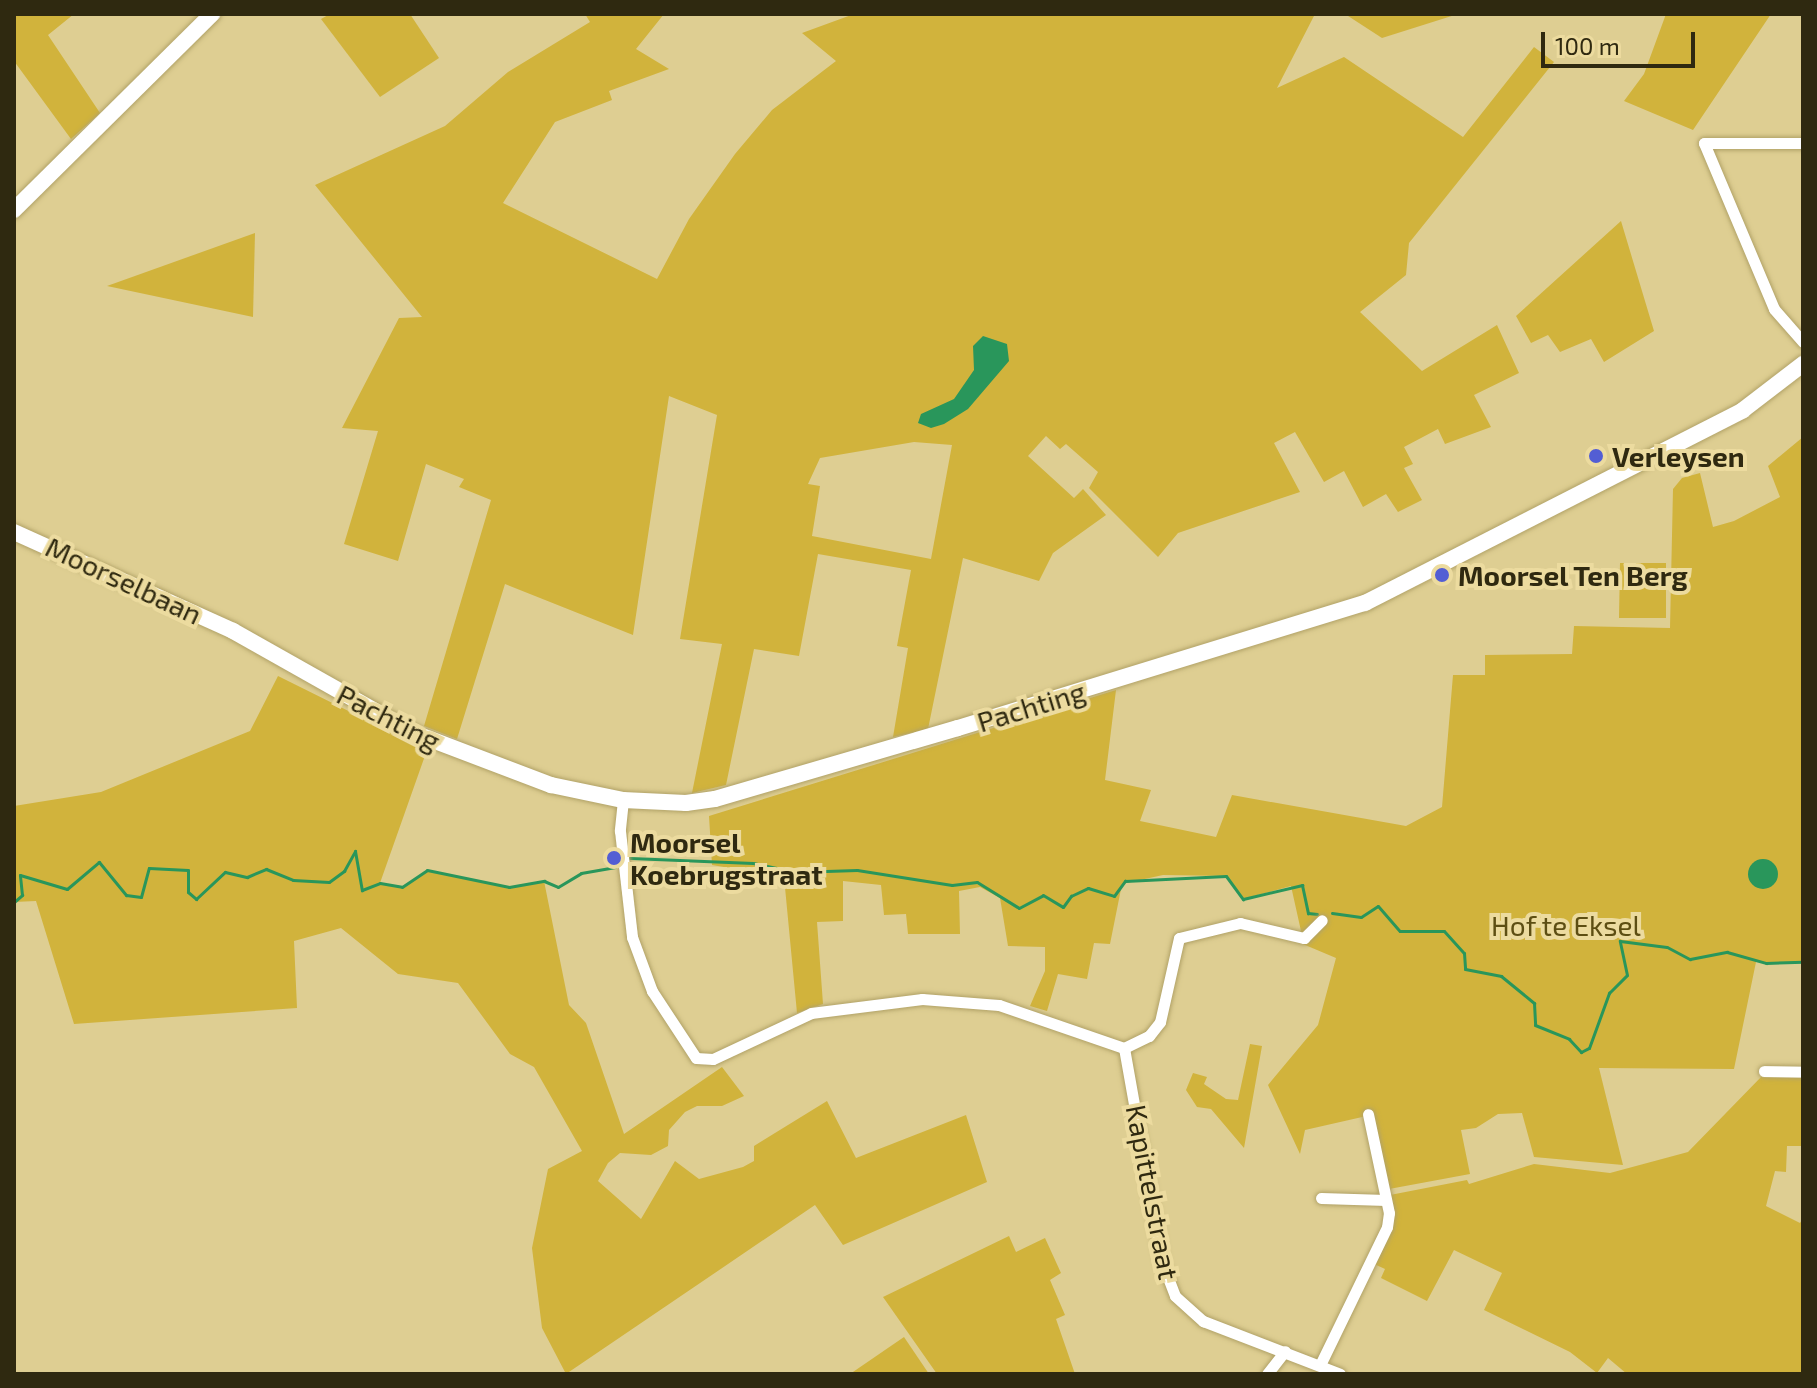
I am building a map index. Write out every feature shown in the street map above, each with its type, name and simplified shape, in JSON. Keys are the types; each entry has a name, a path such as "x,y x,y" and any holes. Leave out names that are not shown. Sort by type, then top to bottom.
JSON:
{"main road":[{"path":"14,210 212,14"},
{"name":"Pachting","path":"233,631 414,733 551,785 623,800 715,799 1365,603 1743,410 1803,364"},
{"name":"Moorselbaan","path":"14,532 233,631"}],"street":[{"path":"1803,143 1704,143 1774,309 1803,342"},
{"path":"623,800 620,831 632,937 652,991 696,1058 721,1056 811,1013 922,999 1008,1008 1124,1048 1149,1036 1160,1022 1179,938 1240,923 1304,938 1322,920"},
{"name":"Kapittelstraat","path":"1124,1048 1167,1282 1186,1309 1203,1321 1340,1374"},
{"path":"1764,1071 1803,1072"},
{"path":"1320,1365 1387,1227 1386,1200 1368,1114"},
{"path":"1321,1198 1386,1200"},
{"path":"1267,1374 1285,1351"}],"green space":[{"path":"14,14 74,14 48,35 100,113 71,139 14,61"},
{"path":"330,14 410,14 439,58 380,97 321,19"},
{"path":"585,14 664,14 636,49 669,69 609,91 612,100 555,122 503,203 657,279 689,219 735,154 772,110 836,61 802,33 854,14 1315,14 1277,88 1344,57 1463,137 1534,47 1554,62 1409,243 1406,275 1360,312 1422,371 1497,325 1519,373 1474,395 1491,427 1445,444 1438,429 1404,447 1413,464 1404,468 1422,500 1398,512 1386,494 1363,507 1344,471 1324,482 1295,432 1274,443 1300,492 1178,533 1158,557 1089,488 1098,472 1066,444 1060,449 1046,436 1028,456 1074,498 1083,489 1106,515 1053,553 1039,581 963,558 928,729 893,737 908,648 897,646 911,570 818,554 799,656 754,649 726,785 692,793 722,644 680,639 717,415 669,396 633,635 505,584 457,739 424,726 491,500 459,487 464,479 426,464 398,561 344,544 378,431 342,428 399,318 422,317 315,185 445,126 508,72 590,22","holes":["914,442 952,445 931,559 812,536 820,486 808,484 820,458"]},
{"path":"1345,14 1458,14 1382,38"},
{"path":"1666,14 1771,14 1693,130 1624,101 1644,74"},
{"path":"1621,221 1654,331 1604,362 1591,339 1560,352 1548,335 1531,343 1516,316"},
{"path":"255,233 253,317 107,286"},
{"name":"Hof te Eksel","path":"1803,437 1803,962 1756,962 1734,1069 1599,1068 1623,1165 1534,1157 1522,1113 1498,1114 1476,1128 1461,1130 1470,1174 1389,1189 1371,1115 1305,1130 1300,1154 1268,1085 1318,1025 1336,958 1298,942 1301,931 1291,886 1243,899 1226,876 1163,875 1122,884 1110,944 1094,943 1087,979 1058,974 1047,1011 1030,1006 1045,971 1045,947 1008,946 1000,898 980,887 959,891 960,934 908,934 906,914 884,915 881,885 843,881 843,921 817,922 823,1004 797,1013 784,877 712,865 709,816 1116,690 1105,780 1151,790 1140,821 1216,837 1232,795 1406,826 1442,807 1453,675 1485,675 1485,655 1572,654 1574,626 1670,628 1673,489 1682,478 1700,473 1713,527 1734,521 1780,497 1768,466"},
{"path":"1620,563 1666,563 1666,618 1619,618"},
{"path":"278,676 427,750 380,883 402,887 427,870 508,887 544,881 569,1005 586,1023 624,1134 722,1067 744,1096 722,1106 697,1106 685,1112 669,1130 668,1146 651,1155 620,1153 608,1163 598,1181 641,1219 675,1161 699,1179 743,1167 754,1161 754,1146 827,1101 856,1158 966,1115 987,1182 843,1245 815,1205 566,1374 542,1328 532,1248 548,1169 582,1151 534,1067 510,1054 458,983 398,974 341,928 294,941 297,1008 74,1024 36,901 14,902 14,806 101,792 250,731"},
{"path":"1250,1044 1262,1046 1244,1148 1211,1109 1197,1107 1186,1090 1193,1073 1207,1077 1204,1084 1226,1099 1238,1100"},
{"path":"1763,1075 1803,1075 1803,1146 1787,1146 1786,1172 1775,1171 1766,1206 1800,1223 1803,1218 1803,1374 1627,1374 1608,1358 1597,1373 1570,1352 1484,1310 1502,1273 1454,1250 1427,1301 1381,1278 1385,1269 1372,1263 1390,1195 1467,1180 1469,1184 1534,1164 1610,1173 1688,1152"},
{"path":"1009,1236 1016,1252 1045,1238 1061,1273 1050,1280 1065,1315 1056,1319 1075,1374 937,1374 883,1297"},
{"path":"904,1337 929,1374 850,1374"}],"shaded area":[{"path":"983,336 1007,344 1009,361 968,409 931,428 918,423 921,414 954,399 974,370 973,346"},
{"path":"1763,859 1774,863 1778,874 1774,885 1763,889 1752,885 1748,874 1752,863"}],"waterway":[{"path":"14,902 22,895 20,875 67,889 99,862 126,895 141,897 149,868 188,870 188,892 196,899 225,872 247,877 266,869 293,880 329,882 344,871 355,851 362,890 380,883 402,887 427,870 509,887 544,881 558,887 581,873 615,867"},
{"path":"630,858 753,863 795,872 857,870 952,885 977,882 1019,908 1043,895 1063,907 1071,896 1088,888 1114,896 1125,881 1226,876 1243,899 1302,885 1308,913 1317,914"},
{"path":"1332,913 1361,917 1378,906 1400,931 1444,931 1464,953 1465,969 1501,976 1534,1003 1535,1025 1569,1039 1581,1052 1589,1048 1609,993 1627,975 1620,941 1667,947 1690,959 1727,952 1766,963 1803,962"}],"place":[{"name":"Verleysen","path":"1596,456"},
{"name":"Moorsel Ten Berg","path":"1442,575"},
{"name":"Moorsel Koebrugstraat","path":"614,858"}]}
